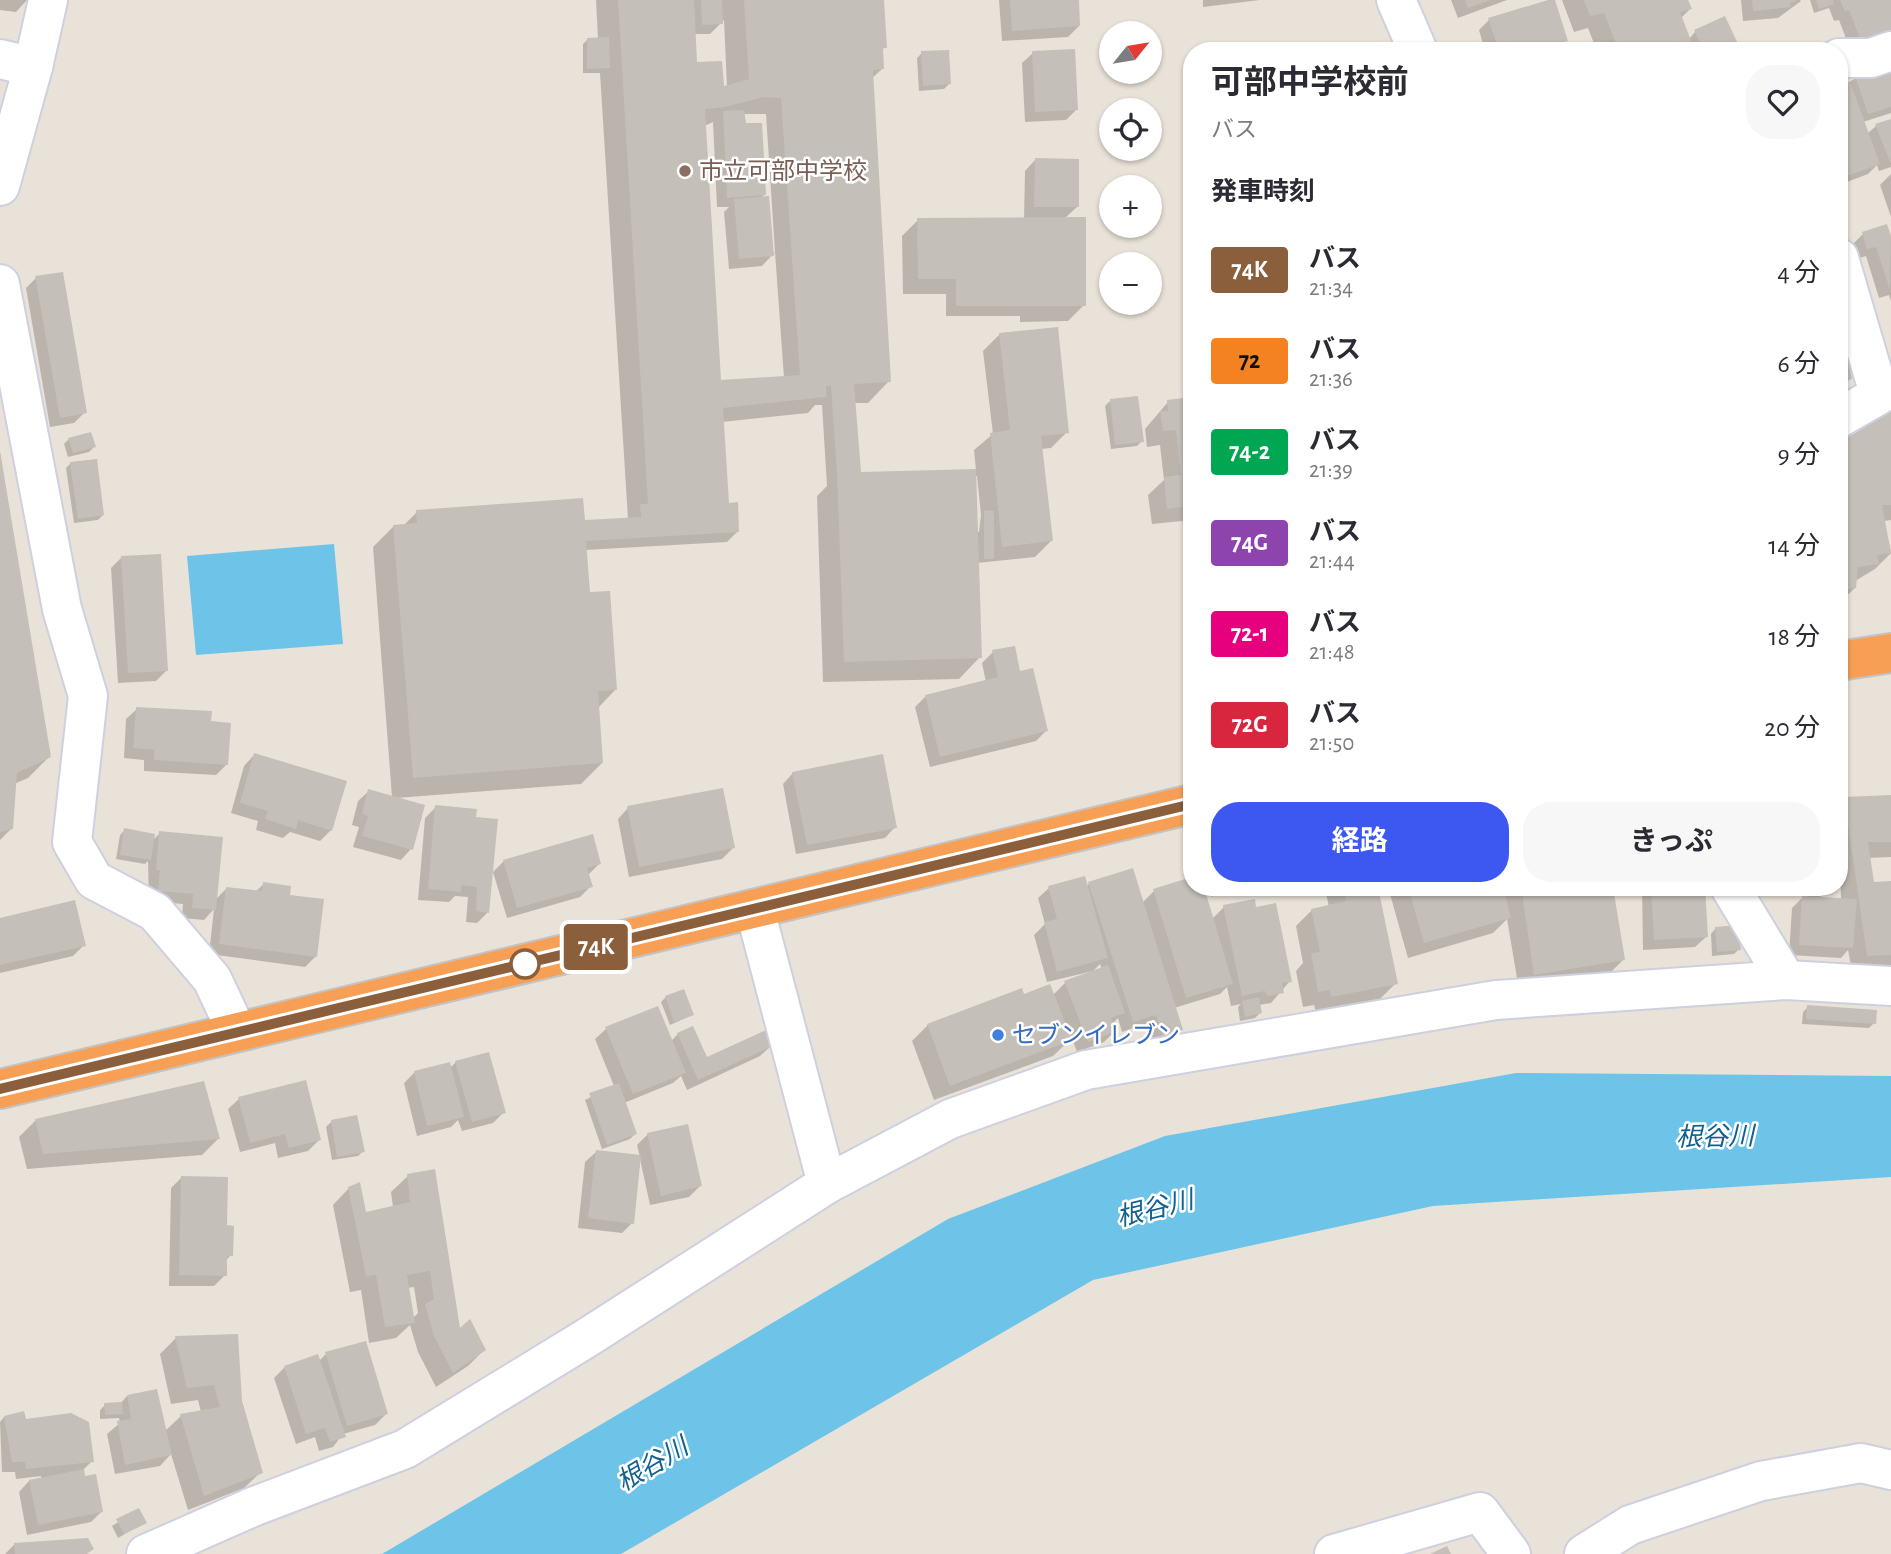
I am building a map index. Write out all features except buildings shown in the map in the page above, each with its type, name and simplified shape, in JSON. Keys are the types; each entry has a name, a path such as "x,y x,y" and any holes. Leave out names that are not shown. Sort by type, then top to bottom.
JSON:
{"highway":[{"path":"1848,659 1891,653"},
{"path":"0,1089 1183,806"}],"street":[{"path":"0,186 17,63 48,0"},
{"path":"1396,0 1414,42"},
{"path":"1848,58 1871,58 1891,51"},
{"path":"0,284 62,609 88,696 72,842 94,880 155,912 212,979 237,1032"},
{"path":"1848,284 1885,391 1848,413"},
{"path":"1735,896 1786,979"},
{"path":"755,910 827,1184"},
{"path":"146,1554 254,1506 405,1449 585,1339 827,1184 950,1119 1086,1070 1496,1000 1786,979 1891,986"},
{"path":"1584,1554 1630,1525 1761,1481 1861,1463 1891,1471"},
{"path":"1334,1554 1480,1513 1511,1554"}],"water":[{"path":"334,544 343,644 196,655 187,556"},
{"name":"根谷川","path":"1516,1073 1891,1076 1891,1177 1433,1206 1093,1280 621,1554 382,1554 948,1219 1165,1136"}],"bus line":[{"name":"74K","path":"0,1089 1183,806"}],"place":[{"name":"市立可部中学校","path":"685,171"},
{"name":"セブンイレブン","path":"998,1035"}]}
